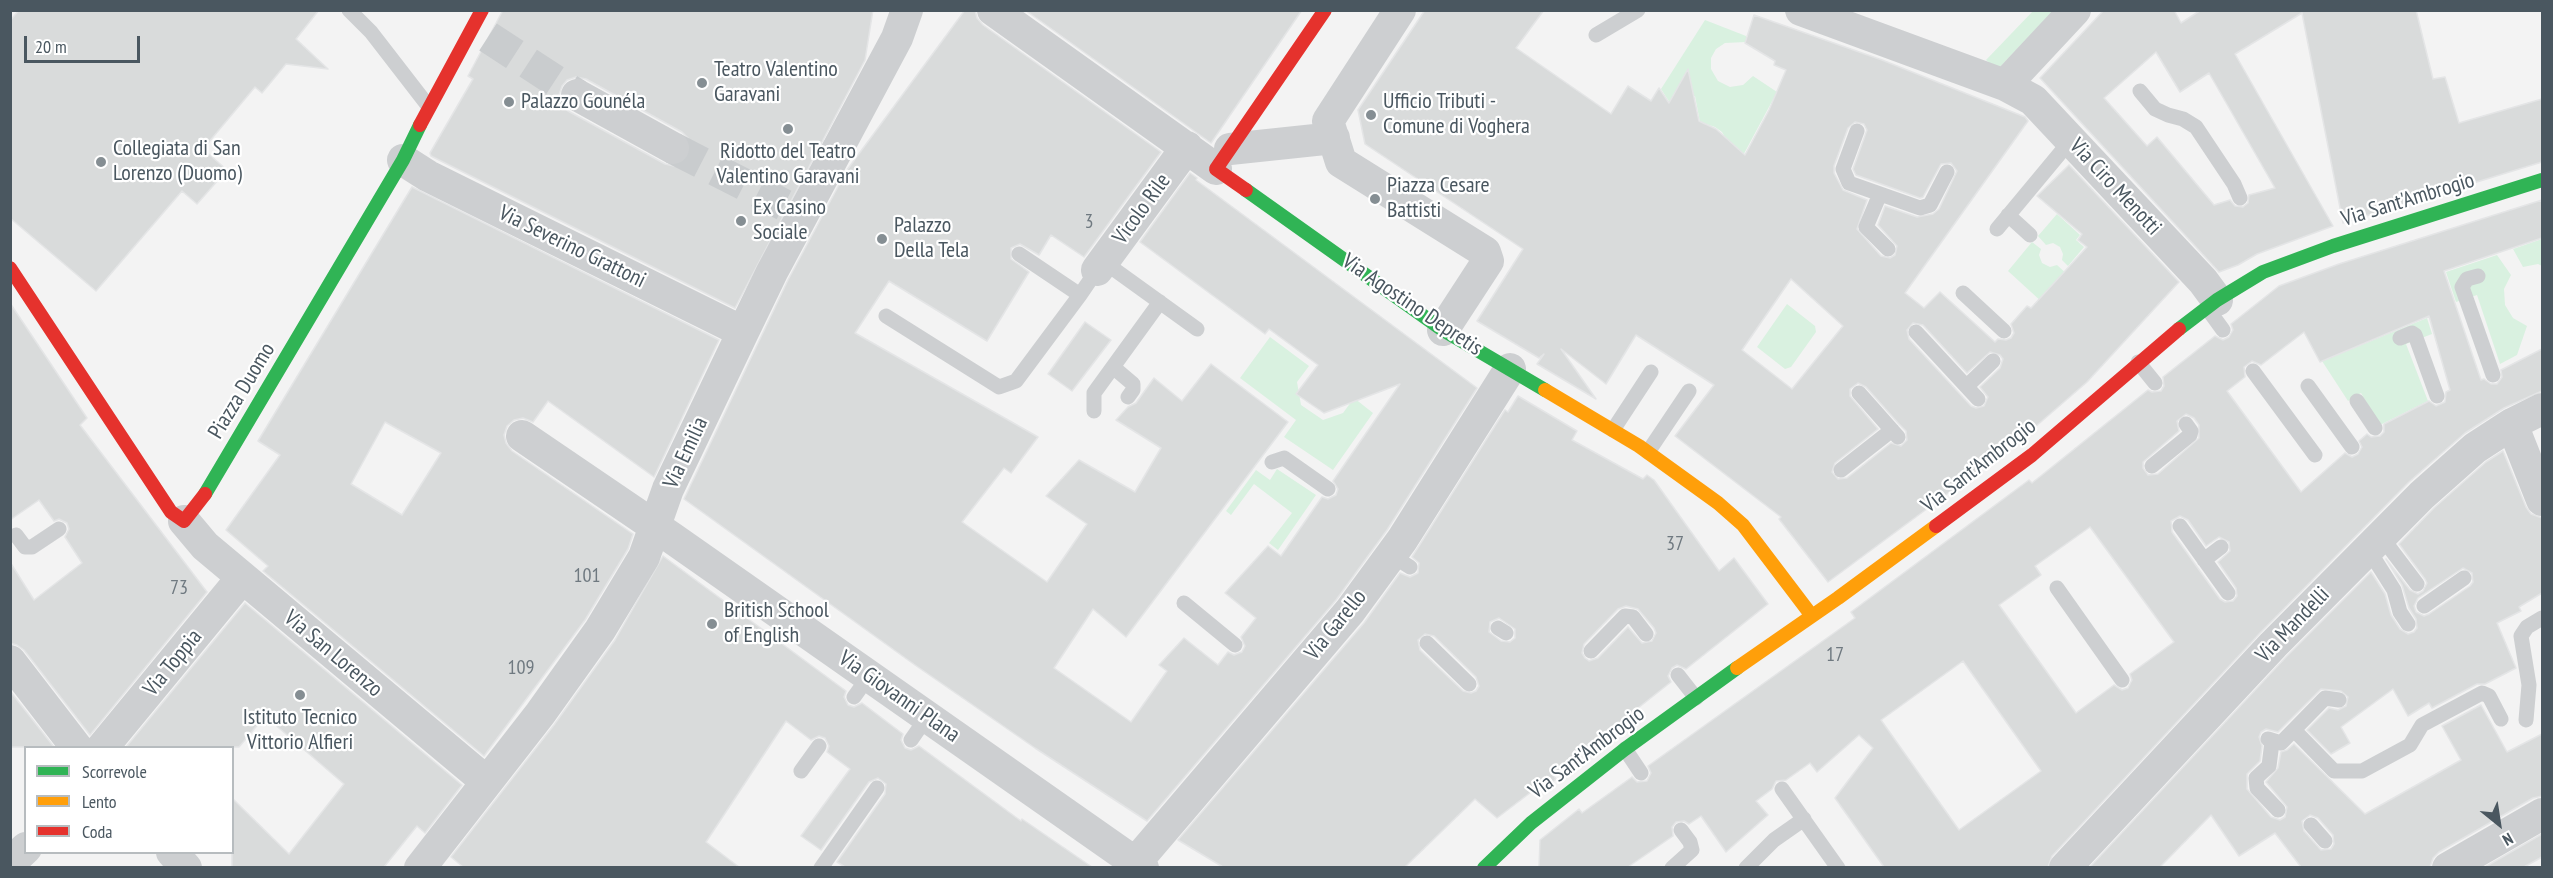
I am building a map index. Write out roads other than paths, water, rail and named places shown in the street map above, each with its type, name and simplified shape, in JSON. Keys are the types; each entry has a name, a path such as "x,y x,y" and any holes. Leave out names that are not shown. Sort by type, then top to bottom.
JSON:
{"street":[{"name":"Via Emilia","path":"428,864 600,630 645,556 668,489 743,332 793,210 897,38 907,10"},
{"name":"Via Agostino Depretis","path":"993,10 1187,147 1223,159 1443,330 1614,430 1718,503 1743,525 1812,616"},
{"path":"1223,159 1325,10"},
{"path":"1400,10 1328,121 1341,162 1485,252 1488,261 1443,330"},
{"name":"Via Ciro Menotti","path":"1801,10 1888,52 2005,85 2033,100 2203,281 2212,304"},
{"path":"2005,85 2075,10"},
{"name":"Piazza Duomo","path":"184,521 200,502 403,160 429,107 481,25"},
{"path":"577,94 674,148"},
{"path":"1223,159 1334,138"},
{"name":"Vicolo Rile","path":"1094,276 1187,147"},
{"name":"Via Severino Grattoni","path":"403,160 439,181 743,332"},
{"name":"Via Sant'Ambrogio","path":"1485,867 1531,823 1625,749 2032,455 2138,362 2262,265 2333,246 2542,180"},
{"path":"10,268 136,474 171,512 184,521"},
{"name":"Via Garello","path":"1127,862 1281,683 1350,611 1375,593 1398,548 1510,369"},
{"name":"Via Mandelli","path":"2065,867 2091,851 2170,747 2229,703 2278,641 2373,543 2408,500 2467,446 2510,419 2542,409"},
{"path":"2510,419 2542,500"},
{"name":"Via Giovanni Plana","path":"522,436 656,526 919,729 1127,862"},
{"name":"Via San Lorenzo","path":"184,521 205,546 242,578 488,782"},
{"name":"Via Toppia","path":"103,746 242,578"},
{"path":"10,661 76,746"},
{"path":"2448,867 2542,814"},
{"path":"10,863 24,850"},
{"path":"174,854 186,867"}],"lane":[{"path":"349,10 371,32 429,107"},
{"path":"1596,36 1638,10"},
{"path":"2140,91 2155,109 2183,118 2196,127 2234,184 2240,198"},
{"path":"1857,131 1843,169 1849,183 1920,208 1930,205 1947,172"},
{"path":"1997,229 2071,140"},
{"path":"1880,194 1866,227 1888,249"},
{"path":"2008,215 2030,235"},
{"path":"1019,254 1094,276 1160,302 1197,329"},
{"path":"885,316 999,387 1016,381 1094,276"},
{"path":"2478,276 2467,279 2462,287 2493,375"},
{"path":"1963,293 2004,331"},
{"path":"1094,411 1094,393 1160,302"},
{"path":"2212,304 2223,330"},
{"path":"1916,332 1978,399"},
{"path":"2400,338 2412,333 2415,335 2437,396"},
{"path":"1967,386 1993,361"},
{"path":"2138,362 2155,383"},
{"path":"1113,367 1132,384 1133,390 1128,397"},
{"path":"2253,371 2314,455"},
{"path":"1614,430 1651,372"},
{"path":"2308,386 2352,447"},
{"path":"1648,452 1689,391"},
{"path":"1841,470 1895,433 1859,393"},
{"path":"2074,396 2086,407"},
{"path":"2357,401 2375,428"},
{"path":"2152,466 2190,435 2192,431 2186,424"},
{"path":"2020,443 2032,455"},
{"path":"1272,462 1284,458 1328,489"},
{"path":"1944,496 1956,512"},
{"path":"2180,526 2228,593"},
{"path":"16,535 25,547 32,547 59,529"},
{"path":"2373,543 2417,584"},
{"path":"2373,543 2374,560 2394,590 2400,612 2408,624"},
{"path":"2204,560 2221,547"},
{"path":"2424,606 2464,578"},
{"path":"2057,588 2122,680"},
{"path":"1184,603 1234,645"},
{"path":"1591,651 1624,616 1633,617 1646,634"},
{"path":"2526,720 2529,686 2521,636 2528,627 2542,618"},
{"path":"1426,643 1469,684"},
{"path":"1678,675 1696,698"},
{"path":"2294,730 2334,771 2362,771 2410,745 2422,725 2482,693 2489,696 2502,719"},
{"path":"2278,810 2257,788 2256,778 2269,766 2270,740 2281,743 2325,698 2338,700"},
{"path":"801,771 819,746"},
{"path":"1625,749 1641,773"},
{"path":"821,867 877,788"},
{"path":"1782,789 1838,867"},
{"path":"1746,867 1774,840 1804,819"},
{"path":"2312,825 2325,841"},
{"path":"1672,867 1692,850 1690,842 1681,830"}],"tunnel":[{"path":"488,37 577,95"},
{"path":"673,148 784,205"}],"place":[{"name":"Teatro Valentino Garavani","path":"702,83"},
{"name":"Palazzo Gounéla","path":"509,102"},
{"name":"Ufficio Tributi - Comune di Voghera","path":"1371,115"},
{"name":"Ridotto del Teatro Valentino Garavani","path":"788,129"},
{"name":"Collegiata di San Lorenzo (Duomo)","path":"101,162"},
{"name":"Piazza Cesare Battisti","path":"1375,199"},
{"name":"Ex Casino Sociale","path":"741,221"},
{"name":"Palazzo Della Tela","path":"882,239"},
{"name":"British School of English","path":"712,624"},
{"name":"Istituto Tecnico Vittorio Alfieri","path":"300,695"}]}
